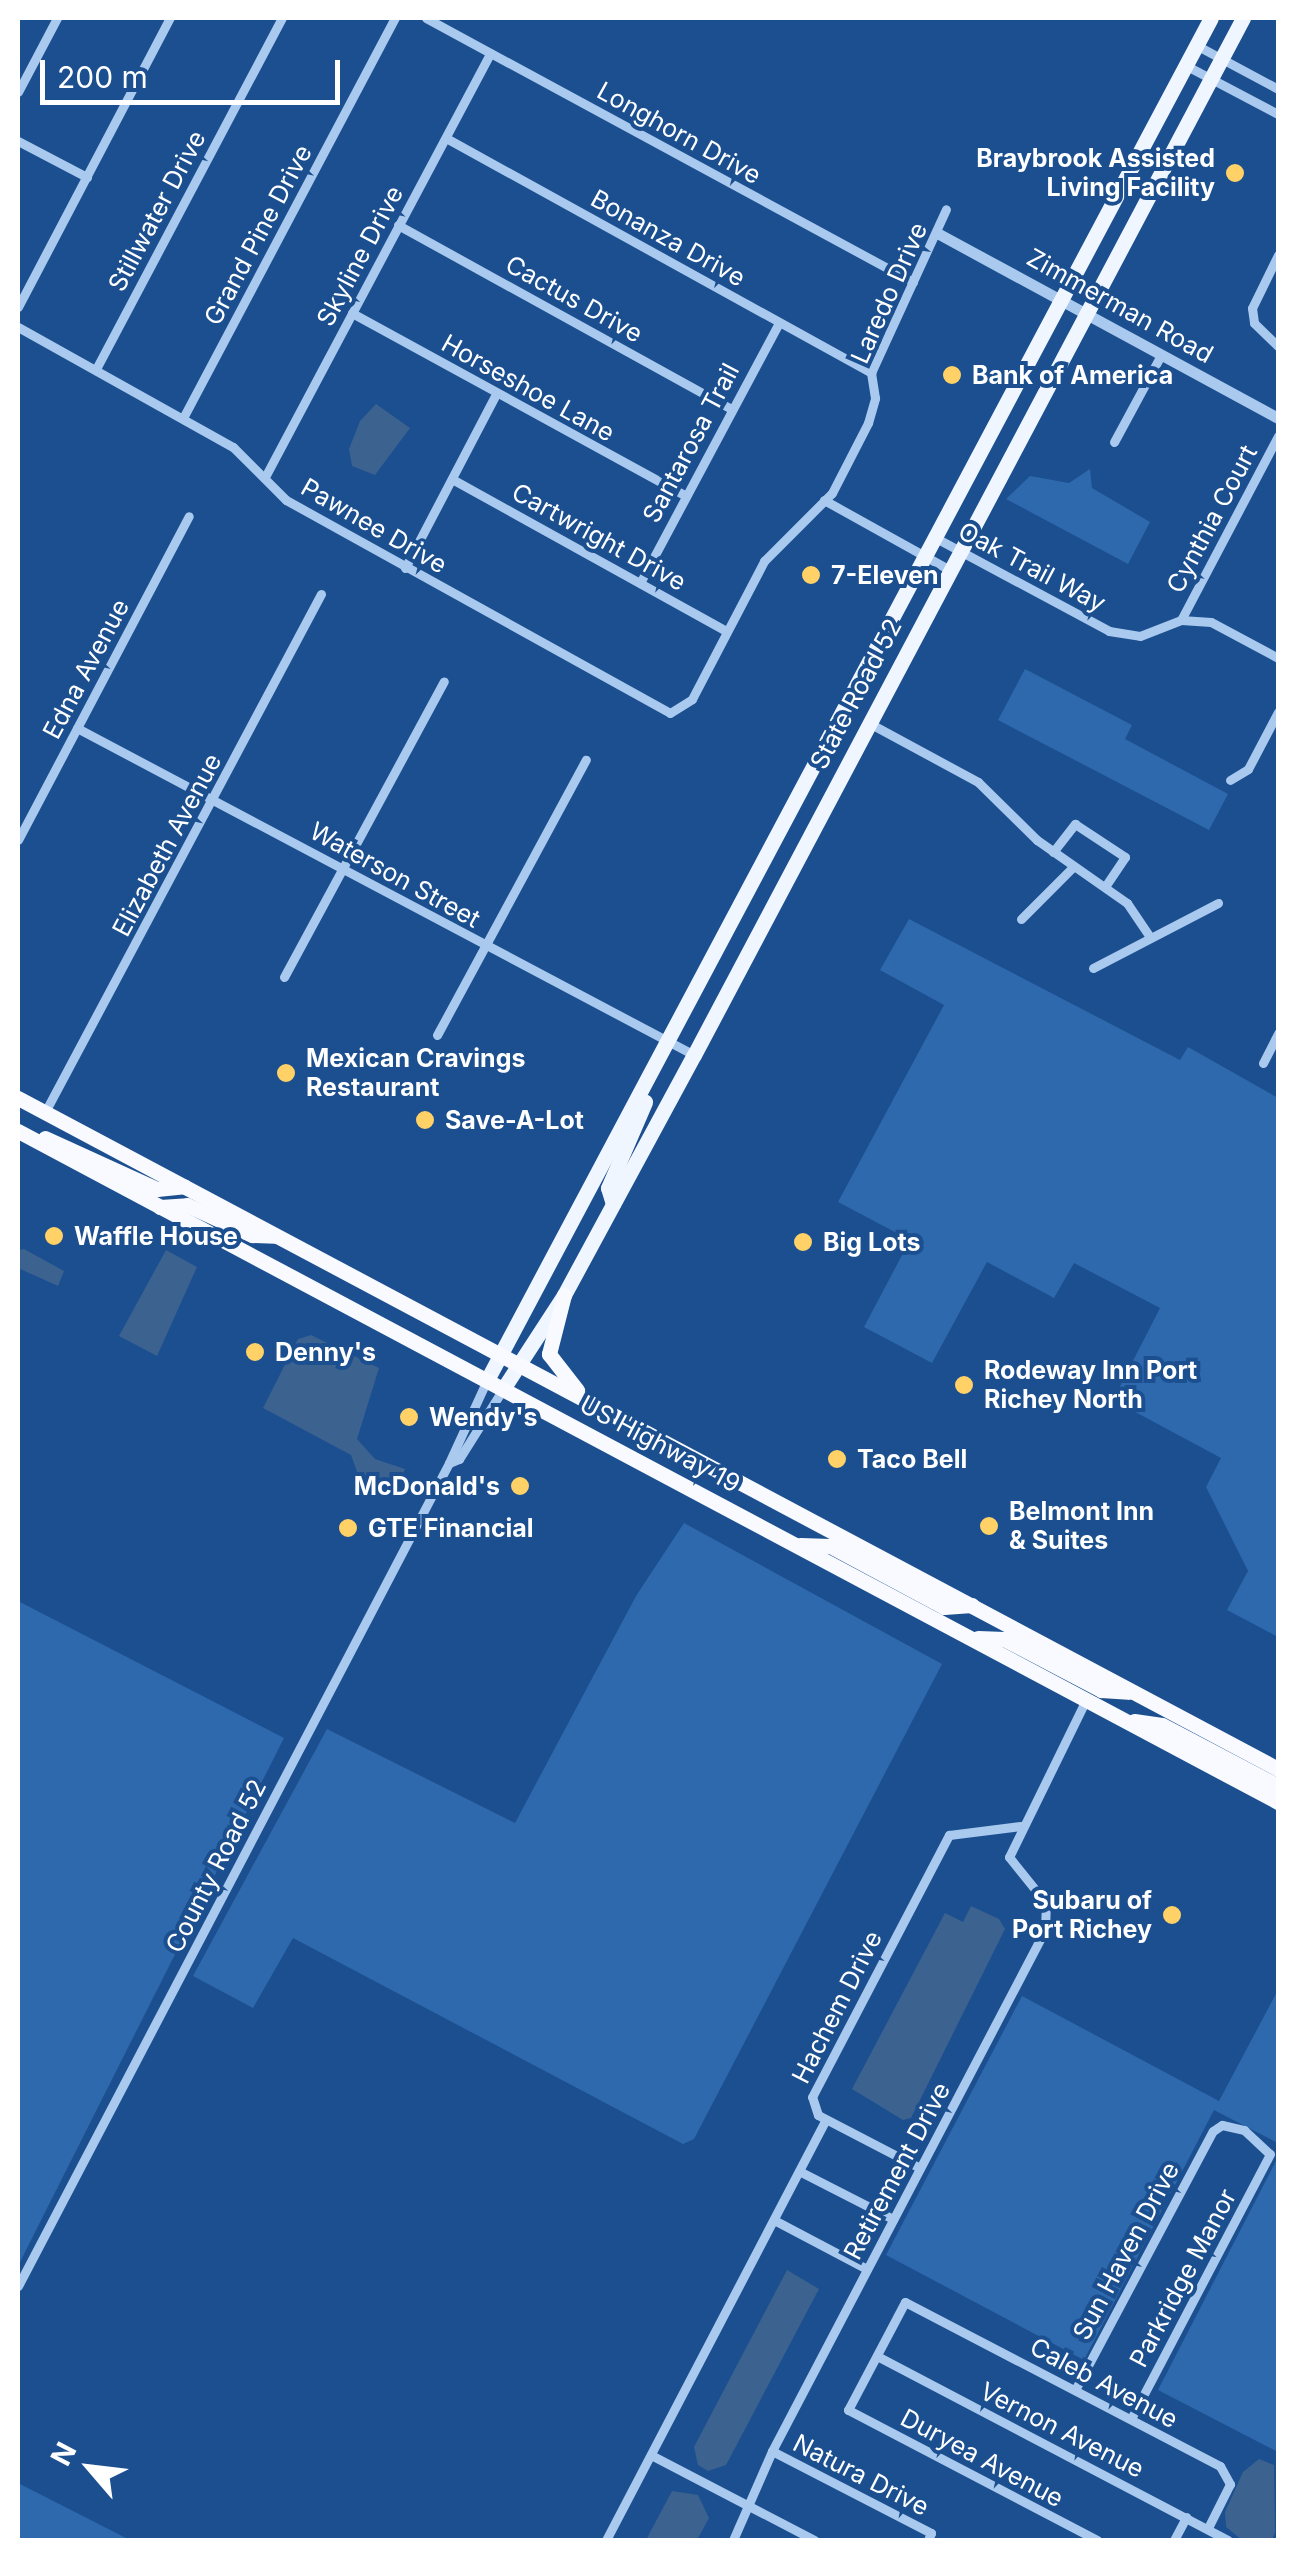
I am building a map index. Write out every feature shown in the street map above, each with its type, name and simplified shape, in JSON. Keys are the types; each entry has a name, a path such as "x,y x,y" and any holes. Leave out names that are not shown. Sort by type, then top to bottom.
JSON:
{"highway":[{"name":"US Highway 19","path":"18,1098 1278,1769"},
{"name":"US Highway 19","path":"18,1130 1278,1802"},
{"path":"18,1130 78,1148 157,1189 184,1186"},
{"path":"160,1207 187,1205 252,1235 279,1236"},
{"path":"564,1295 548,1354 591,1403"},
{"path":"796,1544 830,1546 944,1607 972,1605"},
{"path":"971,1638 1004,1639 1101,1690 1137,1693"},
{"path":"1125,1720 1162,1725 1278,1786"}],"main road":[{"name":"State Road 52","path":"487,1380 1210,18"},
{"name":"State Road 52","path":"503,1389 564,1295 694,1055 1243,18"},
{"path":"613,1204 608,1188 645,1104 648,1078"}],"street":[{"path":"18,92 57,18"},
{"path":"18,308 170,18"},
{"name":"Stillwater Drive","path":"96,369 282,18"},
{"name":"Grand Pine Drive","path":"184,418 395,18"},
{"name":"Longhorn Drive","path":"426,18 914,282"},
{"path":"1196,45 1278,88"},
{"name":"Skyline Drive","path":"265,478 490,53"},
{"path":"1185,65 1278,114"},
{"name":"Bonanza Drive","path":"446,138 872,373"},
{"path":"18,141 87,177"},
{"name":"Laredo Drive","path":"670,713 692,698 764,561 824,500 868,423 875,398 872,373 939,234 946,209"},
{"name":"Cactus Drive","path":"398,225 731,409"},
{"name":"Zimmerman Road","path":"939,234 1278,418"},
{"path":"1278,255 1252,308 1254,323 1278,346"},
{"name":"Horseshoe Lane","path":"352,312 686,496"},
{"name":"Santarosa Trail","path":"640,583 779,322"},
{"name":"Pawnee Drive","path":"18,327 233,447 286,500 670,713"},
{"path":"1114,442 1161,354"},
{"path":"405,568 496,394"},
{"name":"Cynthia Court","path":"1181,620 1278,436"},
{"name":"Cartwright Drive","path":"452,480 726,630"},
{"path":"824,500 950,570"},
{"name":"Edna Avenue","path":"18,840 189,516"},
{"name":"Oak Trail Way","path":"934,538 1109,631 1140,636 1181,620"},
{"name":"Elizabeth Avenue","path":"45,1112 215,800 320,594"},
{"path":"1181,620 1211,622 1278,658"},
{"path":"284,977 444,681"},
{"path":"1230,780 1248,769 1278,712"},
{"path":"868,723 978,782 1053,852 1106,885 1150,937"},
{"name":"Waterson Street","path":"77,728 694,1055"},
{"path":"437,1036 586,760"},
{"path":"1053,852 1075,824 1125,857 1106,885"},
{"path":"1020,919 1073,866"},
{"path":"1094,968 1218,904"},
{"path":"1262,1063 1278,1033"},
{"name":"County Road 52","path":"18,2286 449,1463 462,1420 487,1380"},
{"name":"County Road 52","path":"449,1463 460,1459 503,1389"},
{"path":"1020,1826 1086,1700"},
{"name":"Hachem Drive","path":"606,2540 826,2120 811,2107 812,2097 949,1836 1020,1826"},
{"name":"Retirement Drive","path":"733,2540 772,2451 1046,1930 1046,1903 1009,1857 1020,1826"},
{"path":"826,2120 920,2168"},
{"name":"Sun Haven Drive","path":"1075,2390 1213,2131 1222,2125 1244,2130 1270,2154"},
{"name":"Parkridge Manor","path":"1131,2420 1270,2154"},
{"path":"800,2171 894,2219"},
{"path":"774,2220 867,2269"},
{"name":"Caleb Avenue","path":"876,2356 906,2302 1230,2474 1208,2528"},
{"name":"Duryea Avenue","path":"876,2356 848,2410 1097,2540"},
{"name":"Vernon Avenue","path":"876,2356 1228,2540"},
{"name":"Natura Drive","path":"772,2451 930,2537"},
{"path":"651,2455 800,2538 814,2540"},
{"path":"1174,2540 1186,2517"}],"shaded area":[{"path":"376,404 410,428 375,475 352,466 349,449 360,421"},
{"path":"1090,469 1092,488 1150,522 1128,564 1006,499 1030,476 1069,483"},
{"path":"1025,669 1132,725 1125,739 1228,794 1209,830 998,720"},
{"path":"909,919 1180,1060 1188,1047 1278,1098 1278,1637 1227,1610 1248,1571 1206,1487 1221,1458 1113,1400 1160,1308 1074,1263 1054,1298 987,1262 932,1363 864,1327 910,1240 838,1202 944,1005 880,970"},
{"path":"24,1249 64,1271 58,1286 18,1268 18,1250"},
{"path":"166,1250 197,1267 157,1356 119,1336"},
{"path":"311,1335 379,1368 357,1439 375,1459 405,1469 396,1490 375,1487 359,1477 351,1455 263,1408 298,1339"},
{"path":"684,1523 942,1664 694,2139 683,2144 293,1938 253,2008 193,1976 327,1729 515,1823 636,1596"},
{"path":"18,1601 284,1738 18,2266"},
{"path":"971,1906 999,1919 1005,1929 911,2118 903,2120 852,2089 945,1913 963,1922"},
{"path":"1278,1990 1278,2143 1214,2110 1084,2360 886,2255 1022,1996 1219,2101"},
{"path":"1278,2157 1278,2452 1158,2390"},
{"path":"787,2270 819,2289 726,2465 708,2471 698,2465 694,2447"},
{"path":"1259,2459 1274,2465 1275,2532 1272,2540 1242,2540 1226,2527 1225,2512 1243,2472"},
{"path":"18,2483 130,2540 18,2540"},
{"path":"672,2491 698,2495 709,2518 697,2540 646,2540"}],"place":[{"name":"Braybrook Assisted Living Facility","path":"1235,173"},
{"name":"Bank of America","path":"952,375"},
{"name":"7-Eleven","path":"811,575"},
{"name":"Mexican Cravings Restaurant","path":"286,1073"},
{"name":"Save-A-Lot","path":"425,1120"},
{"name":"Waffle House","path":"54,1236"},
{"name":"Big Lots","path":"803,1242"},
{"name":"Denny's","path":"255,1352"},
{"name":"Rodeway Inn Port Richey North","path":"964,1385"},
{"name":"Wendy's","path":"409,1417"},
{"name":"Taco Bell","path":"837,1459"},
{"name":"McDonald's","path":"520,1486"},
{"name":"Belmont Inn & Suites","path":"989,1526"},
{"name":"GTE Financial","path":"348,1528"},
{"name":"Subaru of Port Richey","path":"1172,1915"}]}
